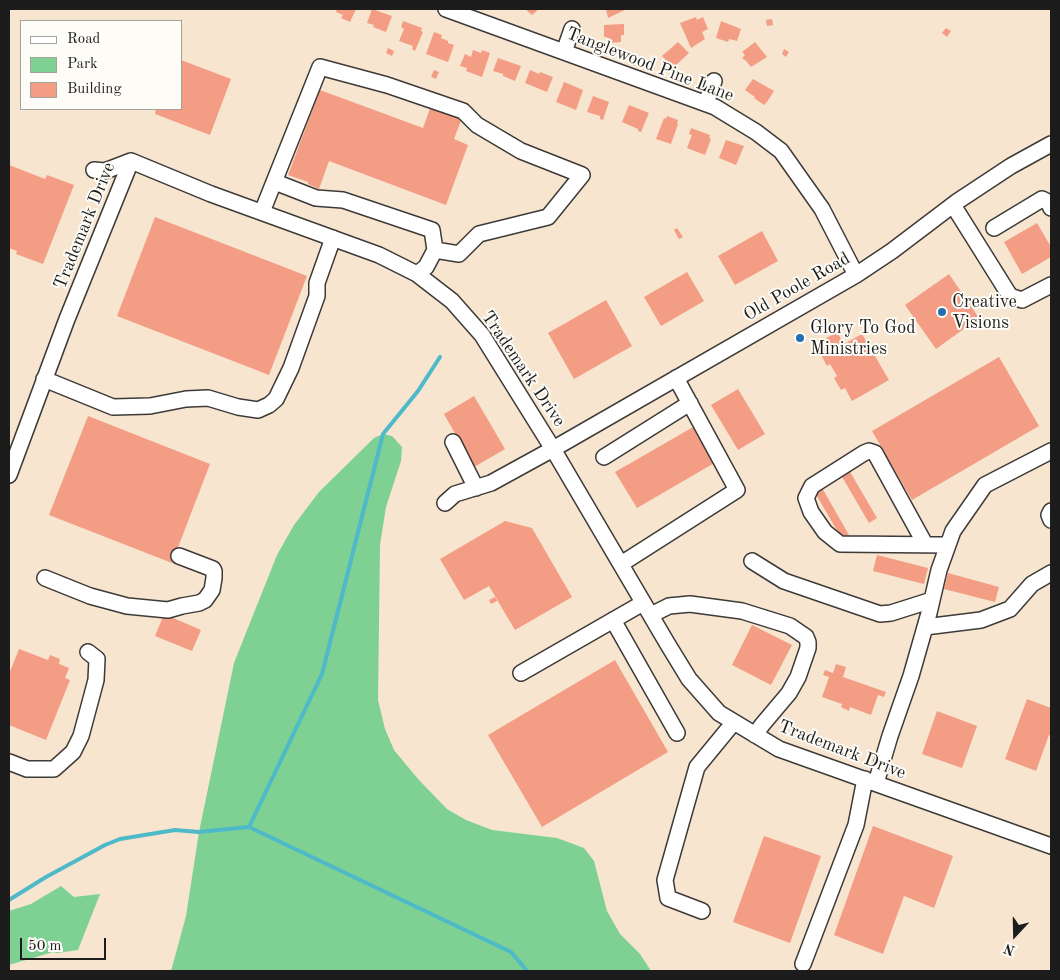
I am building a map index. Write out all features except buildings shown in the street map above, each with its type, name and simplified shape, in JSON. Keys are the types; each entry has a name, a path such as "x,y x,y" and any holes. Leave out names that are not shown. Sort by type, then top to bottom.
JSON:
{"street":[{"name":"Tanglewood Pine Lane","path":"446,9 715,106 756,132 781,151 822,209 856,275"},
{"path":"564,52 572,29"},
{"path":"262,212 320,67 387,85 464,111 477,125 521,151 582,175 548,217 479,234 459,254 435,250"},
{"path":"706,103 714,81"},
{"name":"Old Poole Road","path":"446,504 455,494 491,483 856,275 1011,166 1051,144"},
{"path":"94,170 105,171 132,161"},
{"name":"Trademark Drive","path":"9,475 67,319 132,161 180,182 379,255 417,274 452,301 482,335 553,449 689,679 719,713 779,749 1051,846"},
{"path":"275,182 316,198 343,200 432,230 435,250 426,267 417,274"},
{"path":"994,228 1042,199 1048,202 1051,208"},
{"path":"953,205 1010,296 1022,300 1051,285"},
{"path":"44,380 112,407 150,406 186,399 208,398 238,407 258,410 276,399 291,368 317,296 317,283 333,238"},
{"path":"621,564 738,490 676,378"},
{"path":"604,457 690,403"},
{"path":"453,442 476,488"},
{"path":"925,544 875,454 870,451 812,486 806,498 811,512 825,532 840,544 948,545"},
{"path":"803,964 856,825 870,781 890,736 911,676 939,570 953,531 985,485 1051,451"},
{"path":"1051,511 1049,515 1051,520"},
{"path":"45,578 90,596 118,604 168,610 199,603 205,600 212,590 213,569 179,556"},
{"path":"752,561 784,580 880,614 891,613 932,600"},
{"path":"925,627 981,620 1010,609 1032,584 1051,573"},
{"path":"1032,584 1051,589"},
{"path":"521,672 613,620 647,609 690,604 742,611 790,626 806,637 808,642 808,648 798,677 789,692 755,734"},
{"path":"613,620 677,733"},
{"path":"9,762 27,768 54,769 73,752 81,736 96,680 97,659 88,652"},
{"path":"702,911 668,898 665,880 696,767 734,722"}],"green space":[{"path":"383,434 392,436 402,447 401,461 386,507 380,545 378,700 385,729 394,750 418,779 447,809 466,820 492,830 557,838 584,848 594,861 607,911 620,934 640,954 651,971 171,971 186,916 199,832 234,663 277,555 294,525 319,492 374,438"},
{"path":"61,886 74,897 100,894 78,950 53,952 9,965 9,911 31,904"}],"waterway":[{"path":"249,827 322,674 383,434 418,391 440,357"},
{"path":"9,900 46,877 105,845 120,839 175,830 199,832 249,827 511,952 527,971"}],"place":[{"name":"Creative Visions","path":"942,312"},
{"name":"Glory To God Ministries","path":"800,338"}]}
